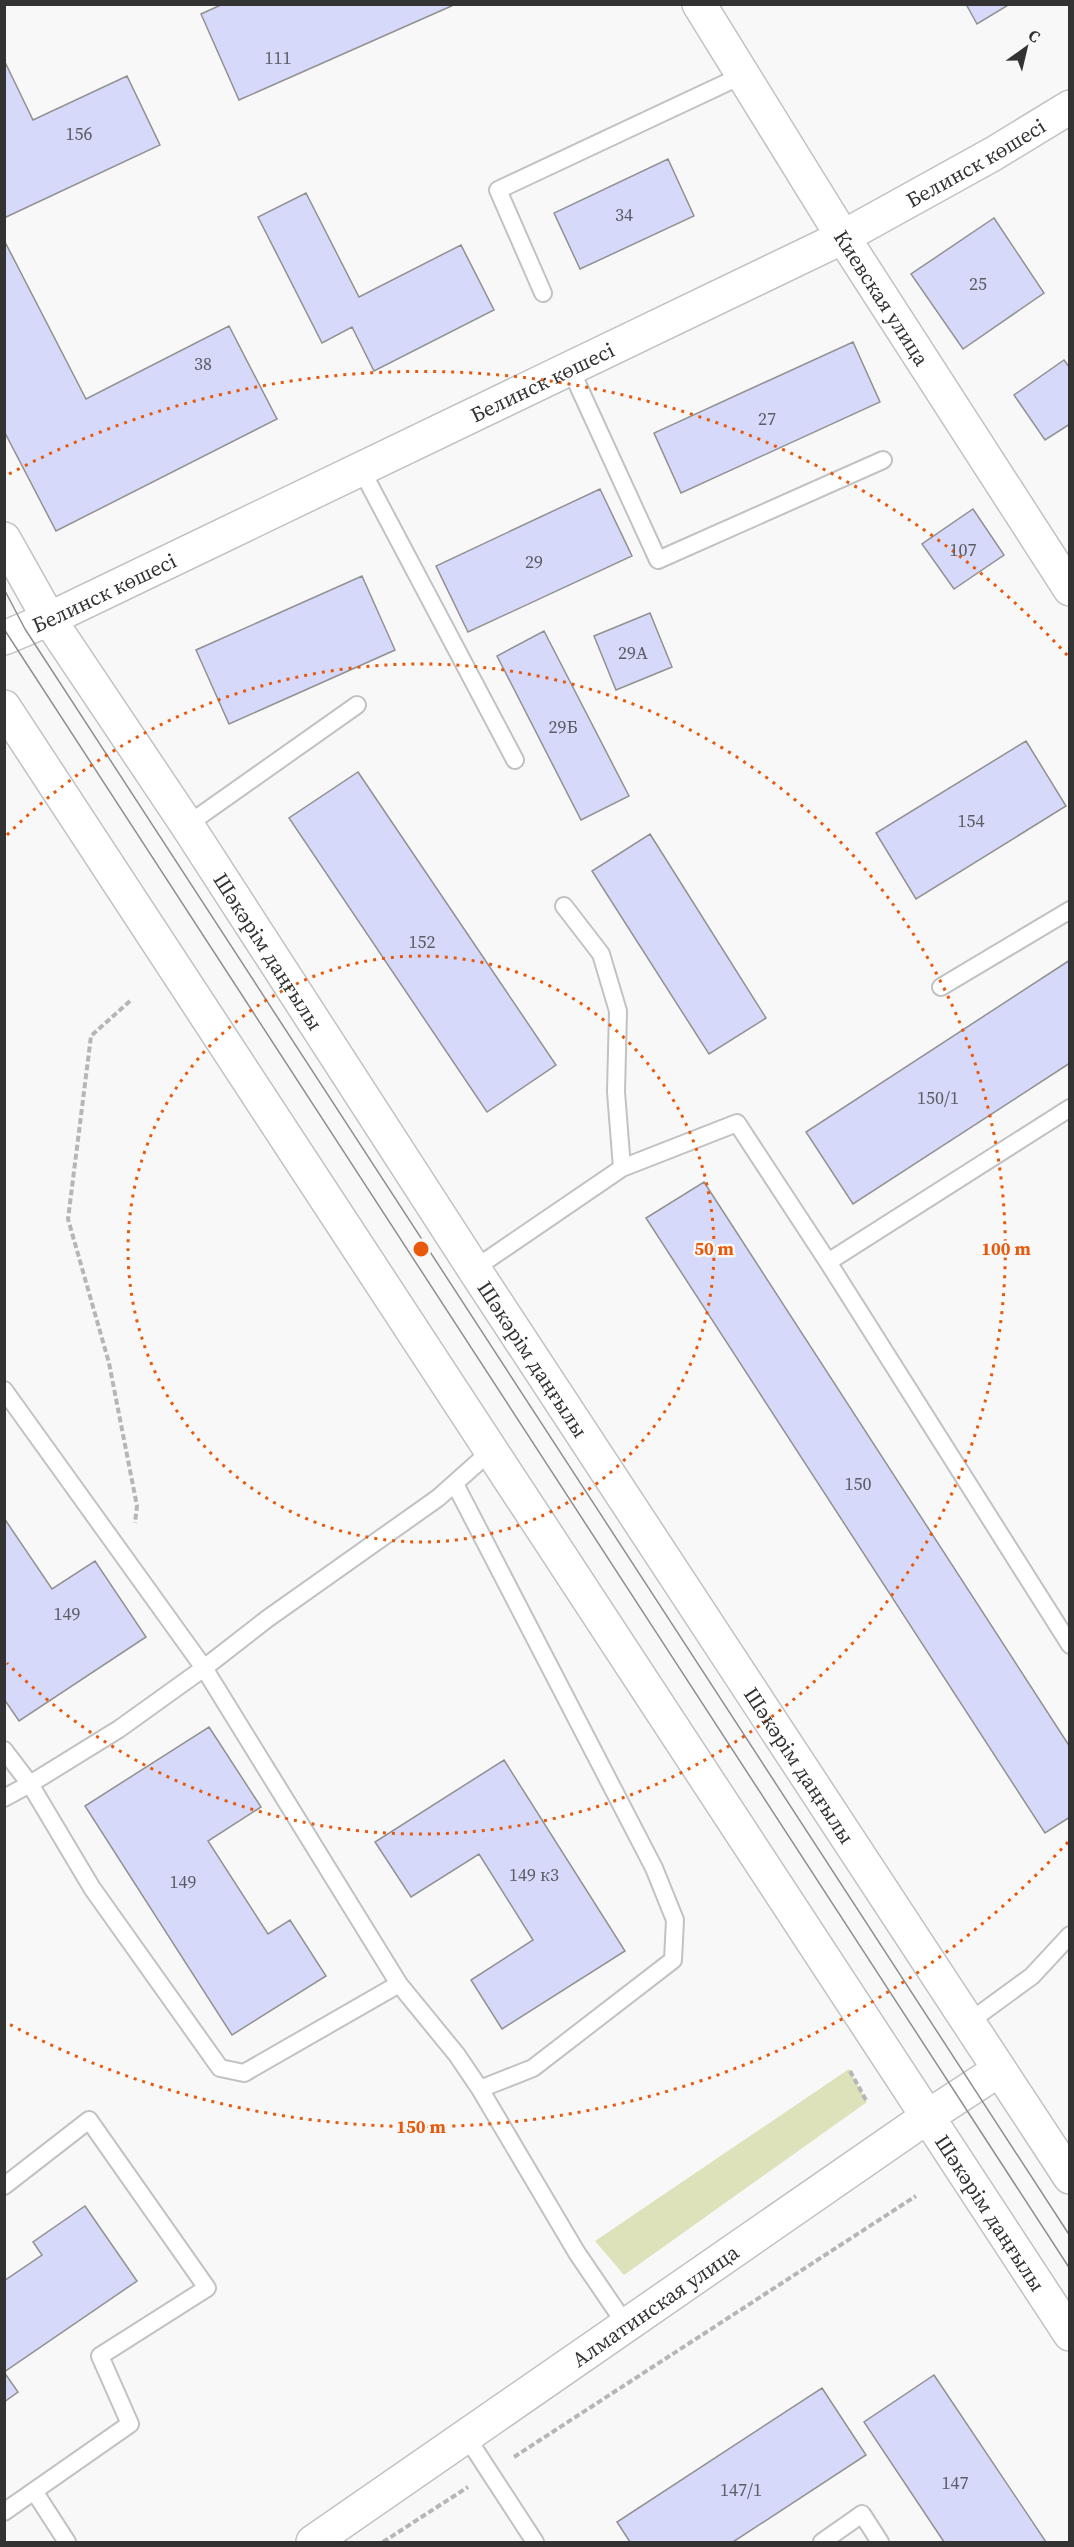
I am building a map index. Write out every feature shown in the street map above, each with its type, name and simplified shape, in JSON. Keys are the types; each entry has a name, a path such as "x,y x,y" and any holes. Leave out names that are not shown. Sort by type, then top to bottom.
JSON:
{"main road":[{"name":"Киевская улица","path":"699,4 843,237 1070,589"},
{"name":"Белинск көшесі","path":"4,638 49,619 843,237 993,154 1070,107"},
{"name":"Шәкәрім даңғылы","path":"4,539 49,619 187,825 474,1269 1070,2177"},
{"name":"Шәкәрім даңғылы","path":"4,706 493,1449 1070,2334"},
{"name":"Алматинская улица","path":"313,2542 927,2117 999,2070"}],"lane":[{"path":"543,293 498,190 742,75"},
{"path":"570,368 658,560 884,460"},
{"path":"361,469 515,760"},
{"path":"187,825 357,705"},
{"path":"564,906 601,954 618,1011 616,1092 622,1168"},
{"path":"941,987 1070,910"},
{"path":"828,1262 1070,1108"},
{"path":"474,1269 622,1168 737,1123 828,1262 1070,1645"},
{"path":"4,1390 204,1668 399,1984 457,2055 480,2089 577,2253 626,2325"},
{"path":"4,1798 119,1729 455,1484 493,1449"},
{"path":"455,1484 654,1868 675,1920 673,1960 532,2068 480,2089"},
{"path":"4,1750 30,1784 92,1888 220,2068 244,2073 399,1984"},
{"path":"969,2022 1032,1976 1070,1935"},
{"path":"4,2186 89,2120 207,2288 100,2356 130,2424 4,2512"},
{"path":"466,2436 535,2542"},
{"path":"34,2492 67,2542"},
{"path":"822,2542 862,2514 880,2542"}],"path":[{"path":"130,1001 90,1036 68,1219 109,1362 137,1506 130,1565"},
{"path":"849,2069 867,2102"},
{"path":"383,2542 916,2196"}],"green space":[{"path":"849,2069 867,2102 624,2275 595,2241"}],"building":[{"path":"223,4 456,4 239,100 201,14"},
{"path":"966,4 1010,4 977,24"},
{"path":"4,60 33,120 127,76 160,145 4,218"},
{"path":"668,159 694,216 580,269 554,213"},
{"path":"306,193 359,297 461,245 494,310 374,371 352,327 322,343 258,217"},
{"path":"994,218 1044,293 963,349 911,274"},
{"path":"4,240 86,399 229,326 277,419 56,531 4,431"},
{"path":"853,342 880,402 681,493 654,433"},
{"path":"1064,360 1070,368 1070,424 1045,440 1014,395"},
{"path":"600,489 632,556 468,632 436,566"},
{"path":"973,509 1004,555 954,589 922,544"},
{"path":"362,576 395,650 229,724 196,650"},
{"path":"650,613 672,667 616,690 594,636"},
{"path":"544,631 629,796 581,820 497,656"},
{"path":"1026,741 1066,806 916,899 876,833"},
{"path":"358,772 556,1065 487,1112 289,818"},
{"path":"650,834 766,1018 709,1054 592,871"},
{"path":"1070,960 1070,1063 853,1204 806,1132"},
{"path":"704,1182 1070,1747 1070,1817 1045,1833 646,1218"},
{"path":"4,1518 52,1589 95,1561 146,1637 19,1721 4,1699"},
{"path":"209,1727 261,1807 208,1841 268,1934 290,1920 326,1976 232,2035 85,1806"},
{"path":"504,1760 625,1951 502,2029 471,1980 533,1940 479,1854 411,1897 375,1842"},
{"path":"85,2206 137,2281 4,2372 4,2281 42,2255 33,2242"},
{"path":"4,2372 18,2392 4,2402"},
{"path":"934,2375 1046,2542 944,2542 864,2422"},
{"path":"822,2388 866,2455 733,2542 630,2542 617,2522"}],"tram line":[{"path":"4,589 25,629 1070,2236"},
{"path":"4,629 1070,2269"}]}
